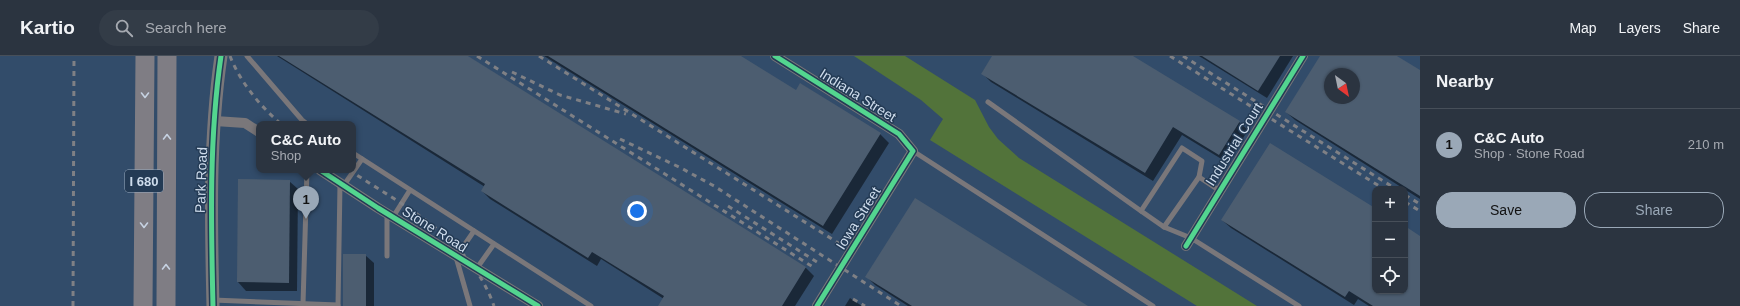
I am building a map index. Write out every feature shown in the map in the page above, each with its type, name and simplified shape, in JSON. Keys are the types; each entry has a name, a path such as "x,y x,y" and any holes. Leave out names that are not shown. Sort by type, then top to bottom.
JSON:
{"highway":[{"name":"I 680","path":"143,306 145,56"},
{"name":"I 680","path":"166,306 167,56"}],"street":[{"name":"Park Road","path":"213,303 211,222 215,121 221,56"},
{"name":"Indiana Street","path":"775,56 898,134 907,142 913,151"},
{"name":"Industrial Court","path":"1188,242 1303,56"},
{"path":"215,121 245,123 256,130"},
{"name":"Iowa Street","path":"817,306 913,151"},
{"name":"Stone Road","path":"325,173 456,257 477,268 538,306"}],"lane":[{"path":"246,56 303,121"},
{"path":"988,102 1164,227 1299,306"},
{"path":"1141,211 1182,148 1202,161 1199,177 1164,227"},
{"path":"913,151 1153,306"},
{"path":"356,155 591,306"},
{"path":"356,166 362,159"},
{"path":"303,304 307,173"},
{"path":"213,303 338,306 342,184 351,173"},
{"path":"1199,177 1220,191"},
{"path":"387,256 390,215 410,190"},
{"path":"470,306 456,257 474,231"},
{"path":"477,268 494,244"}],"shaded area":[{"path":"0,56 1420,56 1420,306 0,306"}],"green space":[{"path":"854,56 905,56 975,100 989,127 998,139 1019,158 1257,306 1197,306 930,140 943,119 921,100"}],"building":[{"path":"279,56 468,56 806,267 782,306 658,306 664,296 592,252 588,258 481,191 485,184"},
{"path":"548,56 741,56 796,90 800,83 881,133 823,226"},
{"path":"992,56 1133,56 1240,121 1219,155 1173,127 1145,173 981,74"},
{"path":"1202,56 1280,56 1258,91"},
{"path":"1320,56 1397,56 1420,70 1420,196 1408,189 1408,186 1404,186 1285,112"},
{"path":"1270,143 1372,206 1372,294 1408,294 1408,228 1420,236 1420,306 1373,306 1349,291 1345,297 1221,220"},
{"path":"238,179 290,180 289,283 237,282"},
{"path":"915,198 1088,306 912,306 865,277"},
{"path":"343,254 366,254 366,306 343,306"}],"railway":[{"path":"73,306 74,56"},
{"path":"230,56 239,75 251,93 278,121"},
{"path":"477,56 813,267"},
{"path":"539,56 840,244"},
{"path":"1170,56 1379,186"},
{"path":"1183,56 1391,186"},
{"path":"512,72 560,95 626,114"},
{"path":"620,139 681,168 714,186 901,306"},
{"path":"354,173 413,211 434,226 452,243 469,261 483,282 494,306"},
{"path":"1408,197 1420,204"},
{"path":"1408,204 1420,211"},
{"path":"728,206 817,262"},
{"path":"853,299 865,306"}],"cycle path":[{"path":"213,306 211,212 213,149 214,118 221,56"},
{"path":"775,56 899,134 913,151 817,306"},
{"path":"1186,246 1303,56"},
{"path":"325,173 378,208 538,306"}],"place":[{"name":"C&C Auto","path":"306,219"}]}
